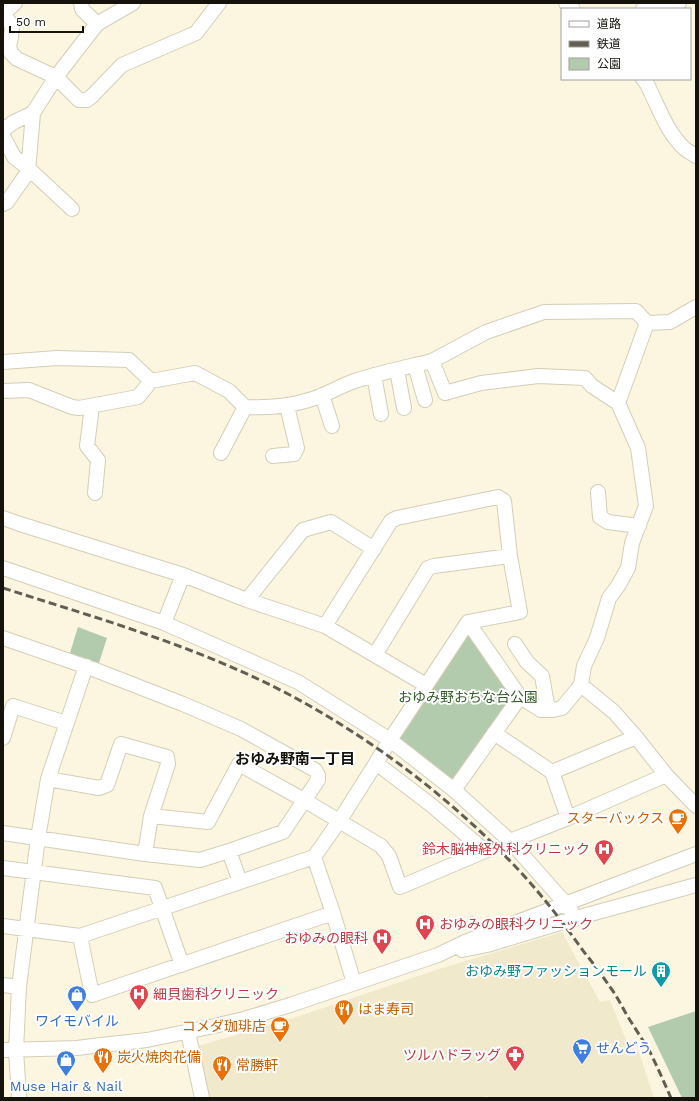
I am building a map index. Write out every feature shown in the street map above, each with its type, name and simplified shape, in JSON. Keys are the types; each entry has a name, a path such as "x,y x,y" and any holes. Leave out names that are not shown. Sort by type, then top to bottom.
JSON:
{"street":[{"path":"15,3 3,12 12,26 9,46 11,53 18,59 56,77 79,100 87,100 92,96 122,65 196,33 213,6"},
{"path":"81,3 82,9 97,24"},
{"path":"3,204 7,202 28,172 33,113 56,77 97,24 133,3"},
{"path":"649,8 679,3"},
{"path":"644,80 674,137 686,149 696,156"},
{"path":"33,113 14,122 4,129 3,136 14,157 72,209"},
{"path":"3,391 29,390 72,408 79,408 138,397 151,381 195,373 229,391 245,407 268,408 287,406 322,395 352,382 374,375 432,361 486,332 544,312 636,311 647,323 670,322 696,307"},
{"path":"618,403 647,323"},
{"path":"3,362 56,358 129,360 151,381"},
{"path":"432,361 445,393 481,383 538,376 585,378 592,386 618,403 638,448 641,461 646,506 632,543 628,568 609,598 597,638 584,666 581,685 562,708 541,710 520,697 468,622"},
{"path":"415,365 425,400"},
{"path":"397,370 404,408"},
{"path":"374,375 381,414"},
{"path":"322,395 332,426"},
{"path":"92,406 87,446 98,460 95,493"},
{"path":"273,456 294,454 297,448 287,406"},
{"path":"221,453 245,407"},
{"path":"598,492 600,517 608,522 639,526"},
{"path":"3,926 80,936 314,857 340,820 390,740 468,622 520,612 510,556 504,501 498,497 397,518 391,521 325,626"},
{"path":"3,518 183,575 247,600 325,626 426,685"},
{"path":"247,600 303,530 331,522 374,549"},
{"path":"375,655 428,568 510,556"},
{"path":"3,568 164,623 298,682 390,740 454,790 510,841 565,903 576,918"},
{"path":"164,623 183,575"},
{"path":"3,638 86,666 183,704 241,729 315,770 318,775 318,780 283,832 200,860 146,854 3,833"},
{"path":"515,644 527,662 542,676 548,710"},
{"path":"19,1098 9,1050 35,871 38,838 48,779 86,666"},
{"path":"581,685 614,712 666,775 696,806"},
{"path":"454,790 520,697"},
{"path":"3,738 13,706 66,723"},
{"path":"494,733 552,772 568,818"},
{"path":"552,772 636,737"},
{"path":"48,779 99,788 107,785 121,744 167,757 168,764 151,816 146,854"},
{"path":"151,816 208,822 239,764 340,820 381,846 389,856 400,887 485,851 430,804 376,763"},
{"path":"510,841 568,818 666,775"},
{"path":"230,851 240,882"},
{"path":"9,1050 77,1048 147,1040 244,1019 438,955 465,942 696,854"},
{"path":"314,857 333,912 354,983"},
{"path":"3,868 156,888 182,965"},
{"path":"438,955 487,946 576,918 696,884"},
{"path":"80,936 92,995 333,912"},
{"path":"3,985 19,987"},
{"path":"188,1032 202,1098"}],"shaded area":[{"path":"562,932 600,1002 610,1000 629,1047 639,1052 654,1098 493,1098 485,1096 481,1098 208,1098 198,1046 290,1019 436,970"}],"green space":[{"path":"78,627 107,638 98,666 69,656"},
{"name":"おゆみ野おちな台公園","path":"467,627 514,696 455,783 395,738"},
{"path":"696,1011 696,1098 682,1098 648,1027"}],"railway":[{"path":"3,588 149,635 220,662 256,678 290,695 350,730 408,770 487,838 532,884 550,906 615,994 649,1050 671,1098"}],"place":[{"name":"スターバックス","path":"678,835"},
{"name":"鈴木脳神経外科クリニック","path":"604,866"},
{"name":"おゆみの眼科クリニック","path":"425,941"},
{"name":"おゆみの眼科","path":"382,955"},
{"name":"おゆみ野ファッションモール","path":"661,988"},
{"name":"細貝歯科クリニック","path":"139,1011"},
{"name":"ワイモバイル","path":"77,1012"},
{"name":"はま寿司","path":"344,1026"},
{"name":"コメダ珈琲店","path":"280,1043"},
{"name":"せんどう","path":"582,1065"},
{"name":"ツルハドラッグ","path":"515,1072"},
{"name":"炭火焼肉花備","path":"103,1074"},
{"name":"Muse Hair & Nail","path":"66,1077"},
{"name":"常勝軒","path":"222,1082"}],"district":[{"name":"おゆみ野南一丁目","path":"295,759"}]}
